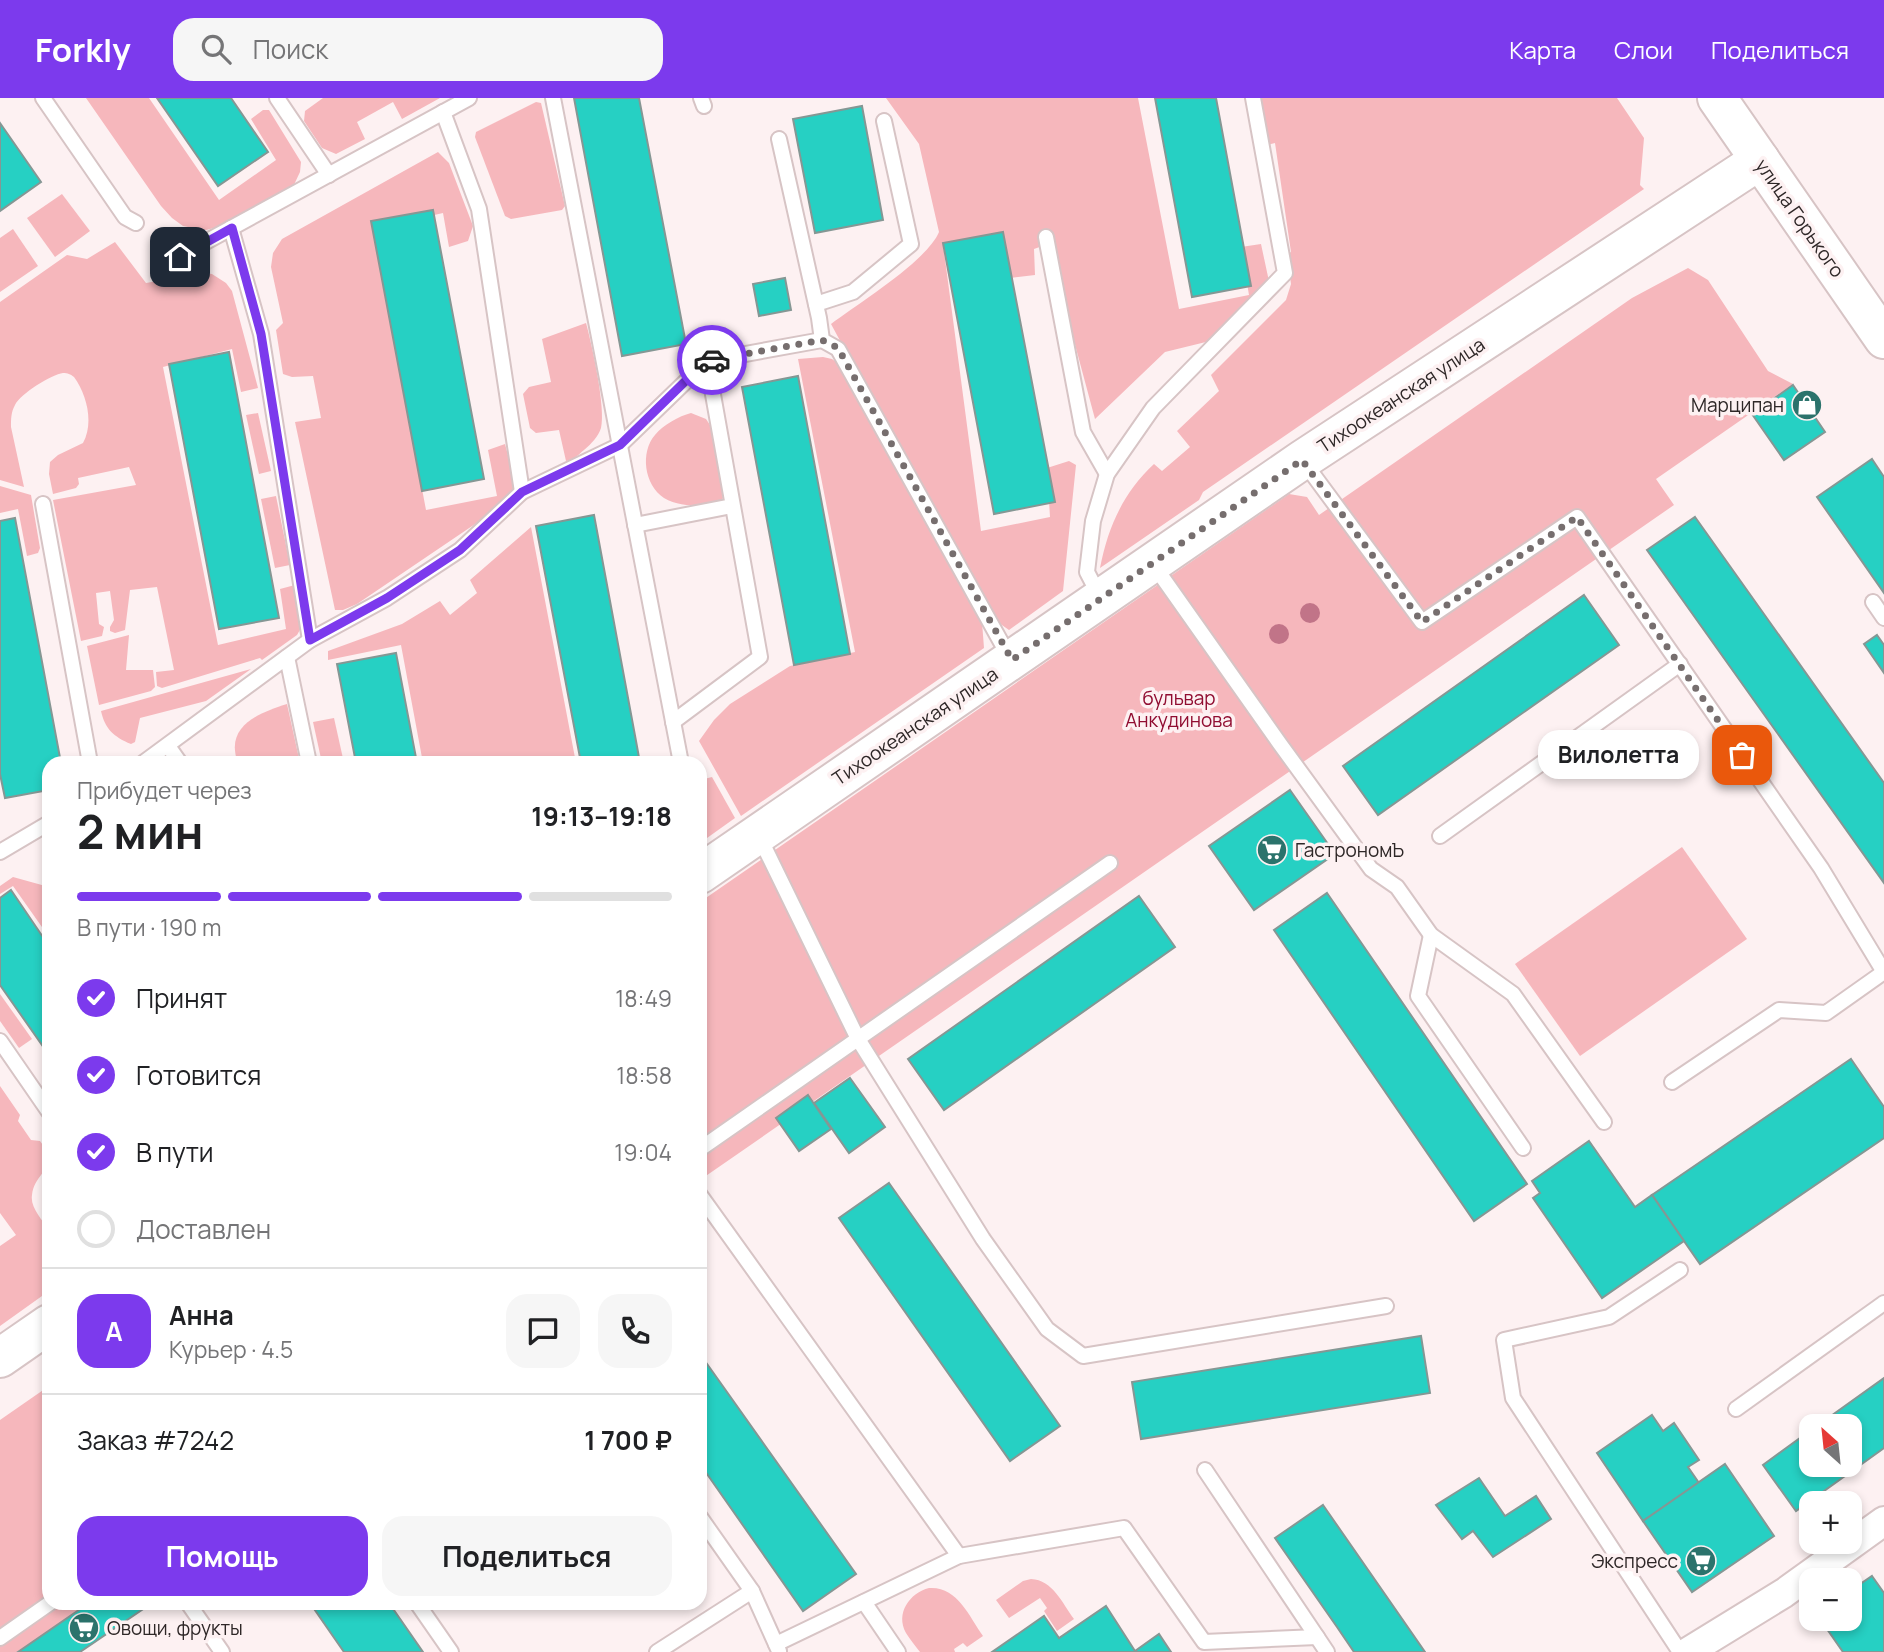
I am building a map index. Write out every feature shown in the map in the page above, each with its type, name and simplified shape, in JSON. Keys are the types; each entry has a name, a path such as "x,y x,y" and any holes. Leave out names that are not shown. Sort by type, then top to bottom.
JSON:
{"street":[{"name":"улица Горького","path":"1717,98 1884,339"},
{"name":"Тихоокеанская улица","path":"707,869 1302,460 1760,160"},
{"path":"0,1359 42,1329"},
{"path":"1688,1652 1726,1643 1754,1611 1882,1526"}],"lane":[{"path":"43,98 125,217 136,223"},
{"path":"276,98 329,175"},
{"path":"180,257 469,98"},
{"path":"553,98 680,756"},
{"path":"1101,598 1087,572 1093,521 1107,474 1153,408 1285,273 1253,98"},
{"path":"443,112 479,209 522,492"},
{"path":"816,304 853,292 911,244 884,121"},
{"path":"779,139 822,340"},
{"path":"232,228 261,334 310,640"},
{"path":"1046,237 1083,432 1107,474"},
{"path":"153,756 310,640 387,598 460,550 522,492 620,445 706,361 822,340 838,348 1012,660"},
{"path":"673,722 761,657 706,361"},
{"path":"1302,460 1422,622 1577,517 1821,868 1884,972 1826,1013 1779,1010 1672,1082"},
{"path":"43,504 89,756"},
{"path":"635,525 732,506"},
{"path":"1152,563 1371,869 1397,887 1431,935 1513,994 1604,1122"},
{"path":"1873,602 1884,618"},
{"path":"287,657 308,756"},
{"path":"1440,836 1680,664"},
{"path":"168,746 175,756"},
{"path":"0,852 42,827"},
{"path":"758,834 858,1039 999,1261 1048,1329 1083,1356 1386,1306"},
{"path":"707,1144 1110,863"},
{"path":"1431,935 1418,996 1523,1148"},
{"path":"0,1041 42,1102"},
{"path":"707,1205 959,1556"},
{"path":"1680,1270 1609,1317 1504,1340 1513,1398 1680,1652"},
{"path":"1736,1409 1884,1303"},
{"path":"1205,1470 1327,1652"},
{"path":"707,1527 752,1591 778,1648 959,1556 1124,1528 1204,1642 1317,1637"},
{"path":"657,1652 752,1591"},
{"path":"864,1602 898,1652"},
{"path":"0,1638 42,1609"},
{"path":"193,1610 222,1652"},
{"path":"421,1610 451,1652"}],"green space":[{"path":"86,98 149,98 219,200 276,160 251,119 263,110 269,110 301,162 300,172 292,189 218,227 206,230 183,226 161,206"},
{"path":"323,98 440,98 402,119 393,102 357,122 365,139 336,154 322,148 304,121 305,111"},
{"path":"886,98 1138,98 1179,309 1249,295 1241,247 1261,244 1270,286 1214,340 1165,352 1095,419 1048,244 1034,249 1035,275 1010,278 1001,234 943,244 981,531 1050,517 1047,468 1069,461 1076,465 1063,591 1009,630 989,616 831,324 907,268 921,256 939,232 919,144"},
{"path":"1255,98 1617,98 1644,138 1640,185 1644,189 1203,492 1199,500 1100,568 1112,525 1125,499 1154,464 1162,471 1190,447 1177,431 1219,391 1211,375 1286,300 1291,284 1287,254 1291,252 1275,143 1264,146"},
{"path":"536,102 541,103 565,206 562,210 511,219 505,216 475,137 476,132"},
{"path":"438,152 449,163 473,226 468,241 449,247 443,213 373,229 426,510 497,496 488,450 505,444 517,489 515,497 357,604 343,610 335,610 295,422 321,418 313,376 292,377 283,374 276,330 283,323 271,267 273,253 282,239"},
{"path":"62,194 90,231 55,257 27,218"},
{"path":"13,229 38,266 0,292 0,238"},
{"path":"115,242 146,283 204,273 212,274 226,283 232,291 258,388 241,392 232,349 163,367 218,645 286,629 280,589 295,585 301,628 297,635 262,660 260,658 162,688 157,686 156,672 174,670 157,587 130,590 125,630 115,633 110,631 114,620 110,591 96,593 99,624 104,627 102,636 81,641 53,500 136,485 129,467 78,478 79,484 76,488 53,494 49,474 50,462 83,443 88,427 85,401 73,376 63,373 52,377 29,390 18,401 12,413 11,427 24,487 0,480 0,302 67,255 87,259"},
{"name":"бульвар Анкудинова","path":"1688,268 1708,280 1768,371 1793,384 1656,479 1674,505 707,1175 707,897 1289,494 1307,497 1319,515 1632,298"},
{"path":"586,323 600,392 601,428 590,445 576,457 566,461 559,430 536,433 530,428 523,394 529,387 551,382 542,339"},
{"path":"798,359 832,359 843,367 982,622 984,648 741,816 699,741 730,704 790,666 855,652"},
{"path":"258,413 271,471 259,474 246,415"},
{"path":"691,413 706,419 712,428 723,498 714,506 686,505 668,500 657,492 648,477 646,459 650,442 667,424"},
{"path":"0,486 31,495 40,548 38,553 27,556 18,509 0,513"},
{"path":"276,496 290,565 275,568 261,499"},
{"path":"531,527 575,756 422,756 401,645 328,660 328,651 402,624 440,601 450,615 477,593 470,580"},
{"path":"129,635 126,670 153,670 155,687 151,691 99,705 87,646"},
{"path":"251,669 206,701 140,718 135,742 131,744 111,732 101,711"},
{"path":"287,704 298,756 236,756 236,739 240,730 266,712"},
{"path":"334,718 342,756 320,756 313,722"},
{"path":"712,777 735,818 707,838 707,778"},
{"path":"1682,847 1747,939 1580,1056 1515,964"},
{"path":"13,877 42,885 42,927 13,886 0,894 0,886"},
{"path":"0,994 32,1039 19,1048 0,1021"},
{"path":"0,1086 20,1115 18,1121 31,1140 40,1141 42,1144 42,1174 34,1187 32,1200 42,1220 42,1296 0,1326 0,1246 16,1235 0,1213"},
{"path":"42,1391 42,1610 79,1610 19,1652 0,1652 0,1420"},
{"path":"1039,1580 1051,1588 1074,1619 1057,1631 1044,1611 1047,1608 1040,1598 1009,1618 996,1600 1023,1581"},
{"path":"929,1588 939,1589 955,1597 983,1636 967,1647 963,1643 954,1649 955,1652 920,1652 906,1633 902,1618 910,1599"}],"building":[{"path":"157,98 231,98 268,152 218,186"},
{"path":"574,98 639,98 686,344 622,356"},
{"path":"1155,98 1216,98 1251,286 1192,297"},
{"path":"862,106 883,220 815,233 793,119"},
{"path":"0,123 41,182 0,211"},
{"path":"433,210 484,479 422,491 371,221"},
{"path":"1003,232 1055,502 994,514 943,243"},
{"path":"785,278 791,310 759,316 753,284"},
{"path":"229,352 279,618 219,629 169,364"},
{"path":"798,376 850,654 794,665 742,387"},
{"path":"1793,385 1825,432 1784,460 1752,414"},
{"path":"1872,459 1884,477 1884,593 1817,497"},
{"path":"594,515 639,756 580,756 536,526"},
{"path":"1695,517 1884,783 1884,883 1647,550"},
{"path":"15,518 60,756 42,756 42,791 5,798 0,774 0,521"},
{"path":"1584,595 1619,645 1378,815 1343,766"},
{"path":"1877,635 1884,645 1884,673 1864,644"},
{"path":"396,653 416,756 355,756 337,664"},
{"name":"ГастрономЪ","path":"1290,790 1335,854 1254,910 1209,846"},
{"path":"11,890 42,936 42,1045 0,985 0,898"},
{"path":"1327,893 1527,1184 1474,1221 1274,930"},
{"path":"1139,896 1175,947 944,1110 908,1059"},
{"path":"1851,1059 1884,1107 1884,1138 1700,1264 1652,1195"},
{"path":"850,1078 885,1127 849,1153 814,1103"},
{"path":"808,1095 831,1129 799,1151 776,1118"},
{"path":"1589,1141 1635,1207 1652,1195 1684,1241 1602,1298 1533,1198 1540,1193 1532,1181"},
{"path":"889,1183 1060,1426 1010,1461 839,1218"},
{"path":"1421,1336 1430,1393 1141,1439 1132,1382"},
{"path":"707,1364 856,1574 803,1611 707,1474"},
{"path":"1884,1378 1884,1448 1862,1464 1862,1414 1834,1414"},
{"path":"1652,1415 1663,1431 1674,1423 1699,1460 1688,1467 1699,1483 1643,1521 1597,1453"},
{"path":"1799,1439 1799,1477 1843,1477 1824,1491 1799,1491 1799,1509 1796,1511 1763,1465"},
{"path":"1725,1464 1774,1536 1692,1592 1643,1521"},
{"path":"1479,1478 1505,1516 1536,1496 1551,1519 1493,1557 1473,1531 1462,1539 1436,1505"},
{"path":"1323,1505 1425,1652 1354,1652 1275,1538"},
{"path":"1872,1576 1884,1593 1884,1652 1843,1652 1828,1631 1862,1631 1862,1583"},
{"path":"1106,1606 1135,1651 1159,1634 1171,1652 992,1652 1044,1616 1059,1638"},
{"path":"79,1610 142,1610 80,1652 18,1652"},
{"path":"315,1610 394,1610 423,1652 344,1652"}],"way so far":[{"path":"712,360 777,346 822,340 838,348 1012,660 1302,460 1422,622 1577,517 1742,755"}],"place":[{"name":"Марципан","path":"1807,405"},
{"name":"Вилолетта","path":"1742,755"},
{"name":"ГастрономЪ","path":"1272,850"},
{"name":"Экспресс","path":"1701,1561"},
{"name":"Овощи, фрукты","path":"84,1628"}],"route":[{"path":"180,257 232,228 261,334 310,640 387,598 460,550 522,492 620,445 706,361 712,360"}]}
